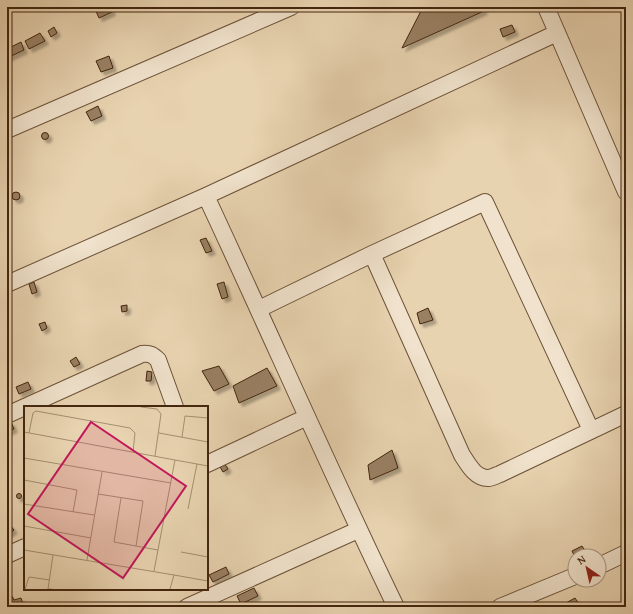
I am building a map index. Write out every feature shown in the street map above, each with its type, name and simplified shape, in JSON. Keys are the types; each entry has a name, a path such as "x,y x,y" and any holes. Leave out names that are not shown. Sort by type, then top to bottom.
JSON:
{"street":[{"path":"546,7 626,192"},
{"path":"7,130 288,8"},
{"path":"7,284 206,196 557,32"},
{"path":"206,196 259,309 358,530 396,607"},
{"path":"259,309 372,254 485,202 591,430"},
{"path":"372,254 462,455 471,469 480,476 488,478 500,474 626,414"},
{"path":"27,406 135,357 149,353 158,360 175,406"},
{"path":"7,415 24,407"},
{"path":"208,464 307,417"},
{"path":"187,607 358,530"},
{"path":"7,555 24,547"},
{"path":"607,562 626,552"},
{"path":"500,607 567,579"}],"building":[{"path":"110,7 112,12 99,18 95,9"},
{"path":"423,7 482,7 484,11 402,48"},
{"path":"512,25 515,32 503,37 500,29"},
{"path":"54,27 57,33 51,37 48,31"},
{"path":"40,33 45,41 29,49 25,41"},
{"path":"21,42 24,50 7,58 7,49"},
{"path":"109,56 113,68 101,72 96,61"},
{"path":"98,106 102,116 91,121 86,112"},
{"path":"45,133 48,136 45,139 42,136"},
{"path":"14,192 18,192 20,196 18,200 14,200 12,198 12,194"},
{"path":"206,238 212,251 206,253 200,240"},
{"path":"34,282 37,292 32,294 29,284"},
{"path":"224,282 228,297 222,299 217,284"},
{"path":"127,305 127,311 122,312 121,306"},
{"path":"428,308 433,320 420,324 417,313"},
{"path":"45,322 47,328 42,331 39,324"},
{"path":"76,357 80,364 74,367 70,361"},
{"path":"219,366 229,384 214,391 202,371"},
{"path":"267,368 277,386 239,403 233,386"},
{"path":"147,371 152,372 151,381 146,381"},
{"path":"28,382 31,389 19,394 16,387"},
{"path":"11,422 14,429 7,432 7,424"},
{"path":"392,450 398,468 370,480 368,465"},
{"path":"224,463 228,469 223,472 219,465"},
{"path":"17,494 21,494 21,498 17,498"},
{"path":"10,525 14,530 7,535 7,527"},
{"path":"226,567 229,574 213,582 209,575"},
{"path":"254,588 258,596 241,604 237,596"},
{"path":"12,596 14,600 21,598 24,607 7,607 7,598"},
{"path":"575,598 579,604 573,607 565,607 564,604"},
{"path":"49,602 52,607 38,607"}]}
